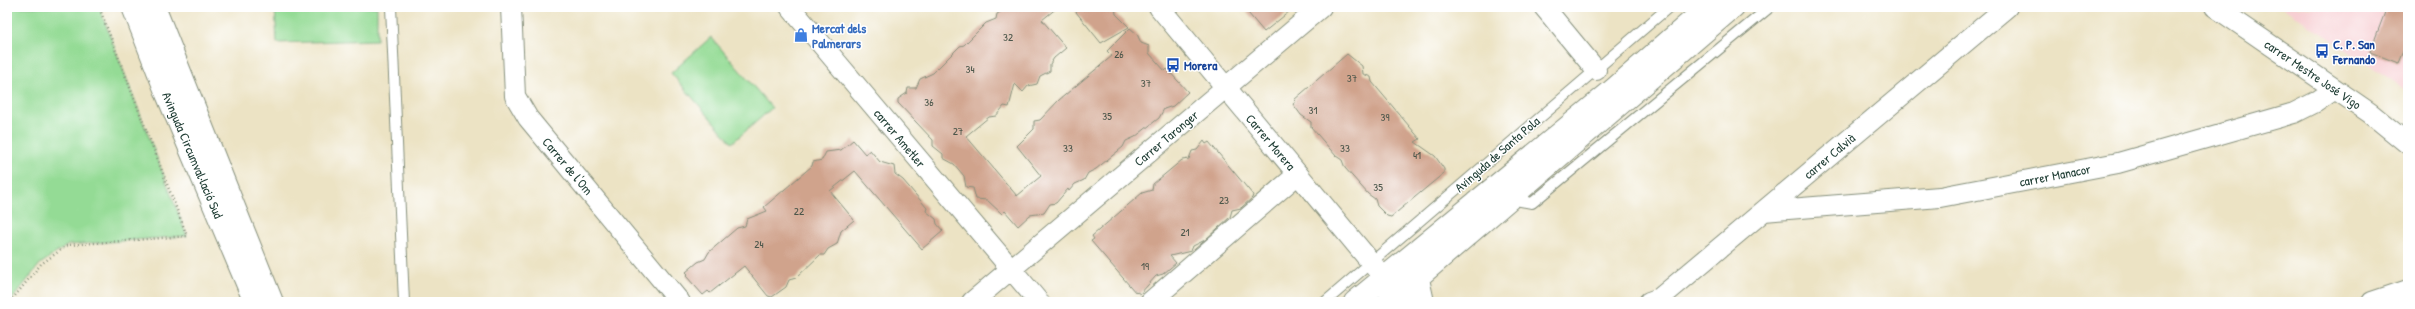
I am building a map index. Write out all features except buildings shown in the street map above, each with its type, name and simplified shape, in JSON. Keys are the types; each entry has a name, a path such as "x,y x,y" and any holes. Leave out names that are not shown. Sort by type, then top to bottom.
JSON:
{"main road":[{"name":"Avinguda Circumval·lació Sud","path":"133,7 255,302"},
{"name":"Avinguda Circumval·lació Sud","path":"154,7 272,302"},
{"name":"Avinguda de Santa Pola","path":"1355,302 1378,270 1613,90 1708,7"},
{"path":"1389,302 1418,279 1733,7"},
{"name":"Avinguda de Santa Pola","path":"1378,270 1406,273 1418,279"},
{"name":"Avinguda de Santa Pola","path":"1366,302 1378,270"},
{"path":"1418,279 1423,302"}],"street":[{"name":"Carrer de l'Om","path":"511,7 515,96 528,118 680,302"},
{"name":"carrer Ametler","path":"790,7 1011,269"},
{"name":"Carrer Morera","path":"1159,7 1378,270"},
{"name":"Carrer Taronger","path":"972,302 1321,7"},
{"path":"1544,7 1596,70"},
{"name":"carrer Calvià","path":"1649,302 1660,298 2007,7"},
{"name":"carrer Mestre José Vigo","path":"2215,7 2370,113 2408,144"},
{"name":"carrer Mestre José Vigo","path":"2233,7 2408,126"},
{"name":"carrer Manacor","path":"1764,211 1940,197 2118,163 2294,113 2316,102 2335,89"},
{"path":"1150,302 1298,174"},
{"path":"1011,269 1039,302"},
{"path":"2372,302 2408,290"}],"lane":[{"path":"391,7 404,302"},
{"name":"Avinguda de Santa Pola","path":"1325,302 1378,270 1596,70 1669,7"},
{"path":"1510,199 1532,203 1770,7"}],"path":[{"path":"10,302 40,264 68,245 186,236 98,7"}],"shaded area":[{"path":"2282,7 2408,7 2408,91"}],"green space":[{"path":"7,7 99,7 187,236 68,245 40,264 10,302 7,302"},
{"path":"275,7 377,7 377,40 277,43"},
{"path":"711,37 772,108 732,143 671,73"}],"place":[{"name":"Mercat dels Palmerars","path":"801,35"},
{"name":"C. P. San Fernando","path":"2322,51"},
{"name":"Morera","path":"1173,65"}]}
